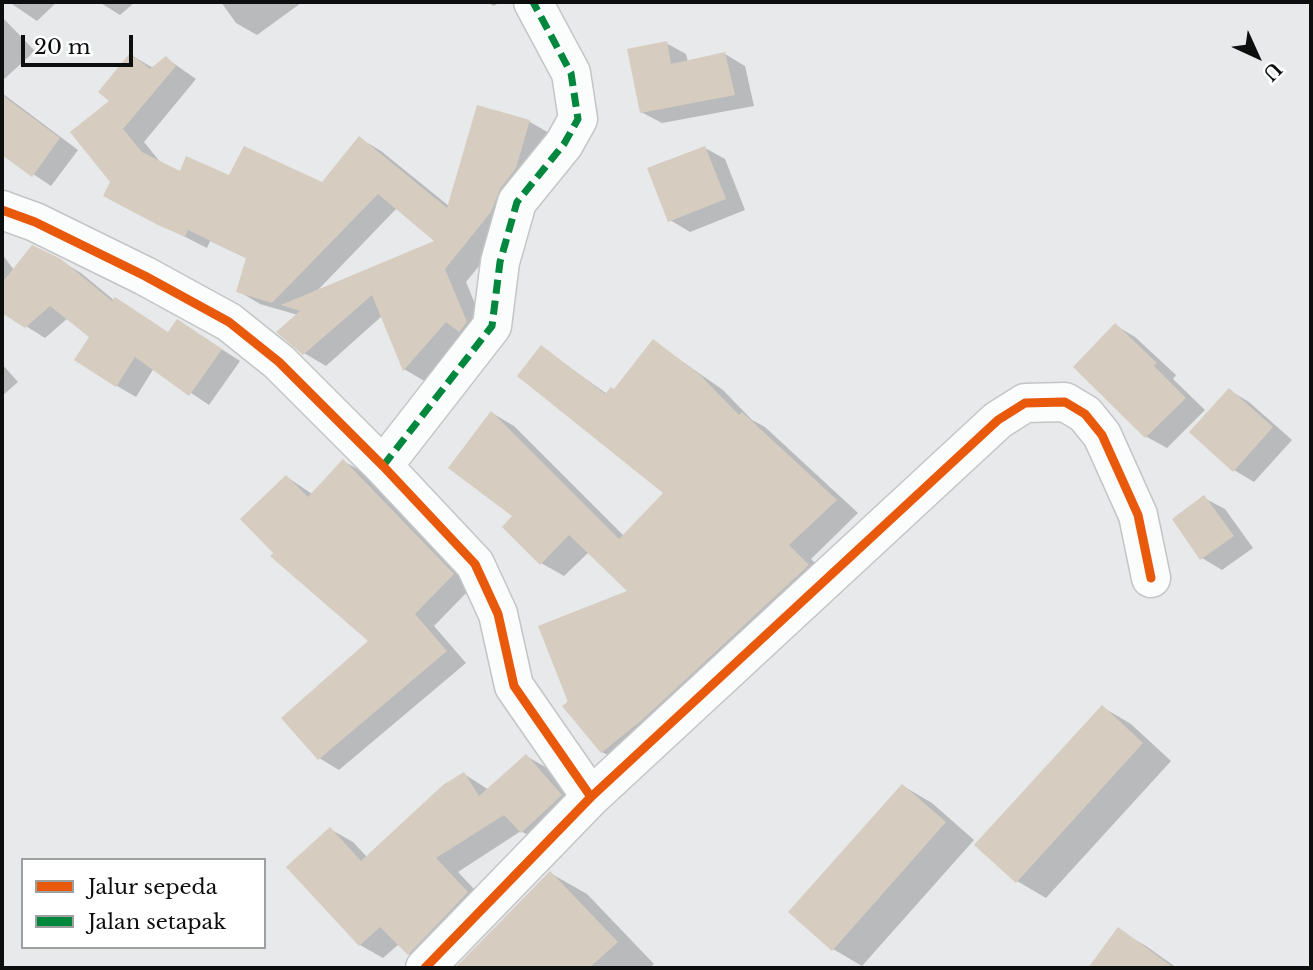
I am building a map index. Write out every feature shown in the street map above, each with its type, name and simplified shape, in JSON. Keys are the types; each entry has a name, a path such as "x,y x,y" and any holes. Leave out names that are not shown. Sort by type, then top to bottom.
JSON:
{"street":[{"path":"383,466 492,326 500,262 517,202 564,144 578,119 571,73 533,2"},
{"path":"2,210 35,222 145,276 229,322 279,362 383,466 475,564 498,614 514,686 591,797"},
{"path":"425,968 591,797 998,419 1025,403 1065,402 1085,414 1102,435 1138,515 1151,578"}],"building":[{"path":"667,41 671,64 725,52 735,95 640,113 627,49"},
{"path":"130,53 150,69 166,56 176,66 123,129 142,152 180,171 186,156 229,175 244,146 322,182 359,136 447,208 477,105 530,120 516,168 500,189 491,212 445,269 467,322 459,332 446,322 403,371 372,295 303,355 276,332 300,311 281,305 434,241 378,194 272,303 236,292 246,258 188,230 185,237 103,196 110,182 70,132 109,101 98,92"},
{"path":"2,95 60,138 32,177 2,155"},
{"path":"705,146 726,199 668,222 647,168"},
{"path":"32,245 61,259 112,301 115,297 168,332 177,319 222,349 189,396 135,357 116,387 74,360 89,337 50,306 25,328 2,313 2,283"},
{"path":"1115,323 1157,363 1154,366 1186,398 1145,438 1073,367"},
{"path":"653,339 700,375 739,415 742,412 837,500 789,545 809,565 642,720 601,753 562,706 568,702 538,626 627,591 569,535 540,565 502,527 512,516 448,468 491,411 619,539 663,493 517,376 541,345 605,394 611,387 614,389"},
{"path":"1229,388 1273,427 1233,472 1189,432"},
{"path":"343,459 454,574 415,614 447,651 318,760 281,718 368,641 270,556 273,553 240,519 286,475 308,497"},
{"path":"1204,495 1234,536 1200,560 1172,519"},
{"path":"1102,705 1143,743 1016,883 974,845"},
{"path":"526,754 562,795 521,833 504,815 436,858 468,892 408,955 380,927 359,946 286,867 330,827 361,861 443,785 464,772 479,796"},
{"path":"902,784 946,822 832,951 788,912"},
{"path":"550,871 618,942 589,968 455,968"},
{"path":"1118,927 1174,968 1088,968"}],"marked path":[{"path":"383,466 492,326 500,262 517,202 564,144 578,119 571,73 533,2"}],"cycle path":[{"path":"2,210 35,222 145,276 229,322 279,362 383,466 475,564 498,614 514,686 591,797"},
{"path":"425,968 591,797 998,420 1025,403 1065,402 1085,414 1102,435 1138,515 1151,578"}]}
